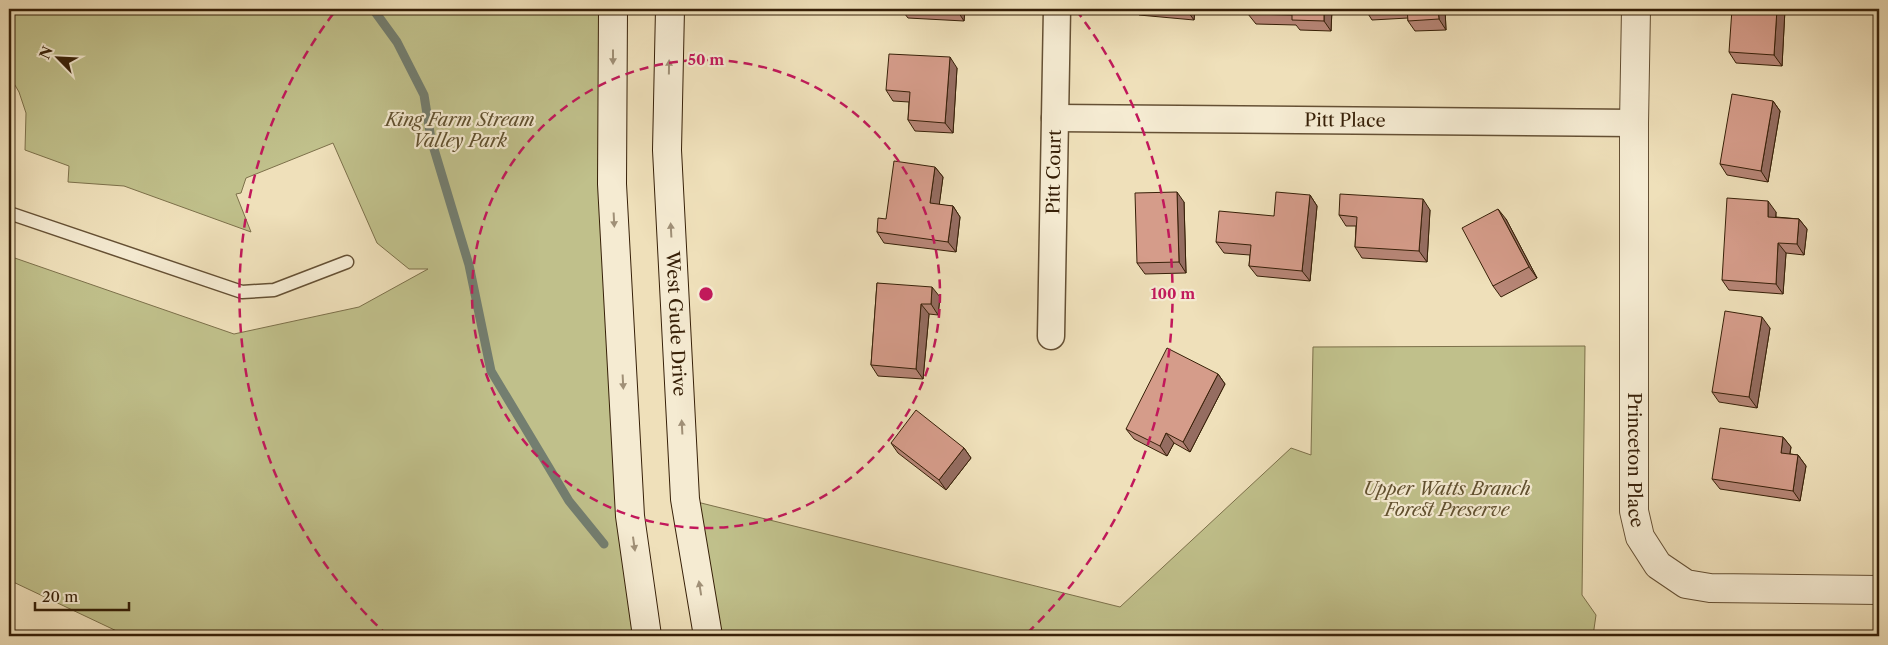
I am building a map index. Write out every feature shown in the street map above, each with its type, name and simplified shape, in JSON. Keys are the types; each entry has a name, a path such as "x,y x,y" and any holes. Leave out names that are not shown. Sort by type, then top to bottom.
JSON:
{"main road":[{"path":"613,9 613,203 630,516 647,636"},
{"name":"West Gude Drive","path":"670,9 667,150 685,499 708,636"},
{"name":"Princeton Place","path":"1636,9 1634,122 1634,511 1640,537 1658,565 1686,584 1710,588 1879,590"}],"street":[{"name":"Pitt Court","path":"1051,336 1056,9"},
{"name":"Pitt Place","path":"1055,118 1634,122"}],"lane":[{"path":"9,213 242,292 274,290 347,262"}],"green space":[{"name":"King Farm Stream Valley Park","path":"9,9 613,9 647,636 121,636 123,634 9,580 9,256 234,334 359,307 428,269 409,269 377,243 333,143 246,178 241,193 236,194 251,232 124,186 68,182 69,166 25,150 26,113 19,92 9,75"},
{"name":"Upper Watts Branch Forest Preserve","path":"1585,346 1582,595 1596,615 1593,636 708,636 685,499 1120,607 1291,448 1311,455 1313,347"}],"building":[{"path":"1249,9 1324,9 1324,21 1292,20 1292,15 1248,14"},
{"path":"1407,9 1438,9 1439,19 1408,21"},
{"path":"1732,9 1777,9 1774,55 1729,52"},
{"path":"889,54 950,57 945,123 908,120 910,92 886,90"},
{"path":"1732,94 1773,101 1761,171 1720,164"},
{"path":"894,161 935,167 930,203 953,206 948,242 877,232 878,218 886,219"},
{"path":"1177,192 1179,262 1137,263 1135,193"},
{"path":"1276,192 1310,195 1302,271 1249,266 1251,245 1216,242 1219,211 1274,216"},
{"path":"1340,194 1423,199 1419,251 1355,247 1357,217 1339,215"},
{"path":"1727,198 1768,201 1768,217 1799,219 1797,244 1778,243 1776,284 1722,280"},
{"path":"1498,209 1529,267 1493,286 1462,228"},
{"path":"877,283 932,287 931,304 921,304 916,369 871,365"},
{"path":"1725,311 1762,317 1749,397 1712,392"},
{"path":"1167,348 1218,374 1183,442 1166,433 1160,446 1126,429"},
{"path":"916,410 964,448 939,480 891,443"},
{"path":"1720,428 1783,437 1781,453 1798,455 1793,491 1712,479"}],"waterway":[{"path":"373,9 397,42 424,95 431,139 469,265 491,371 569,501 604,544"}]}
